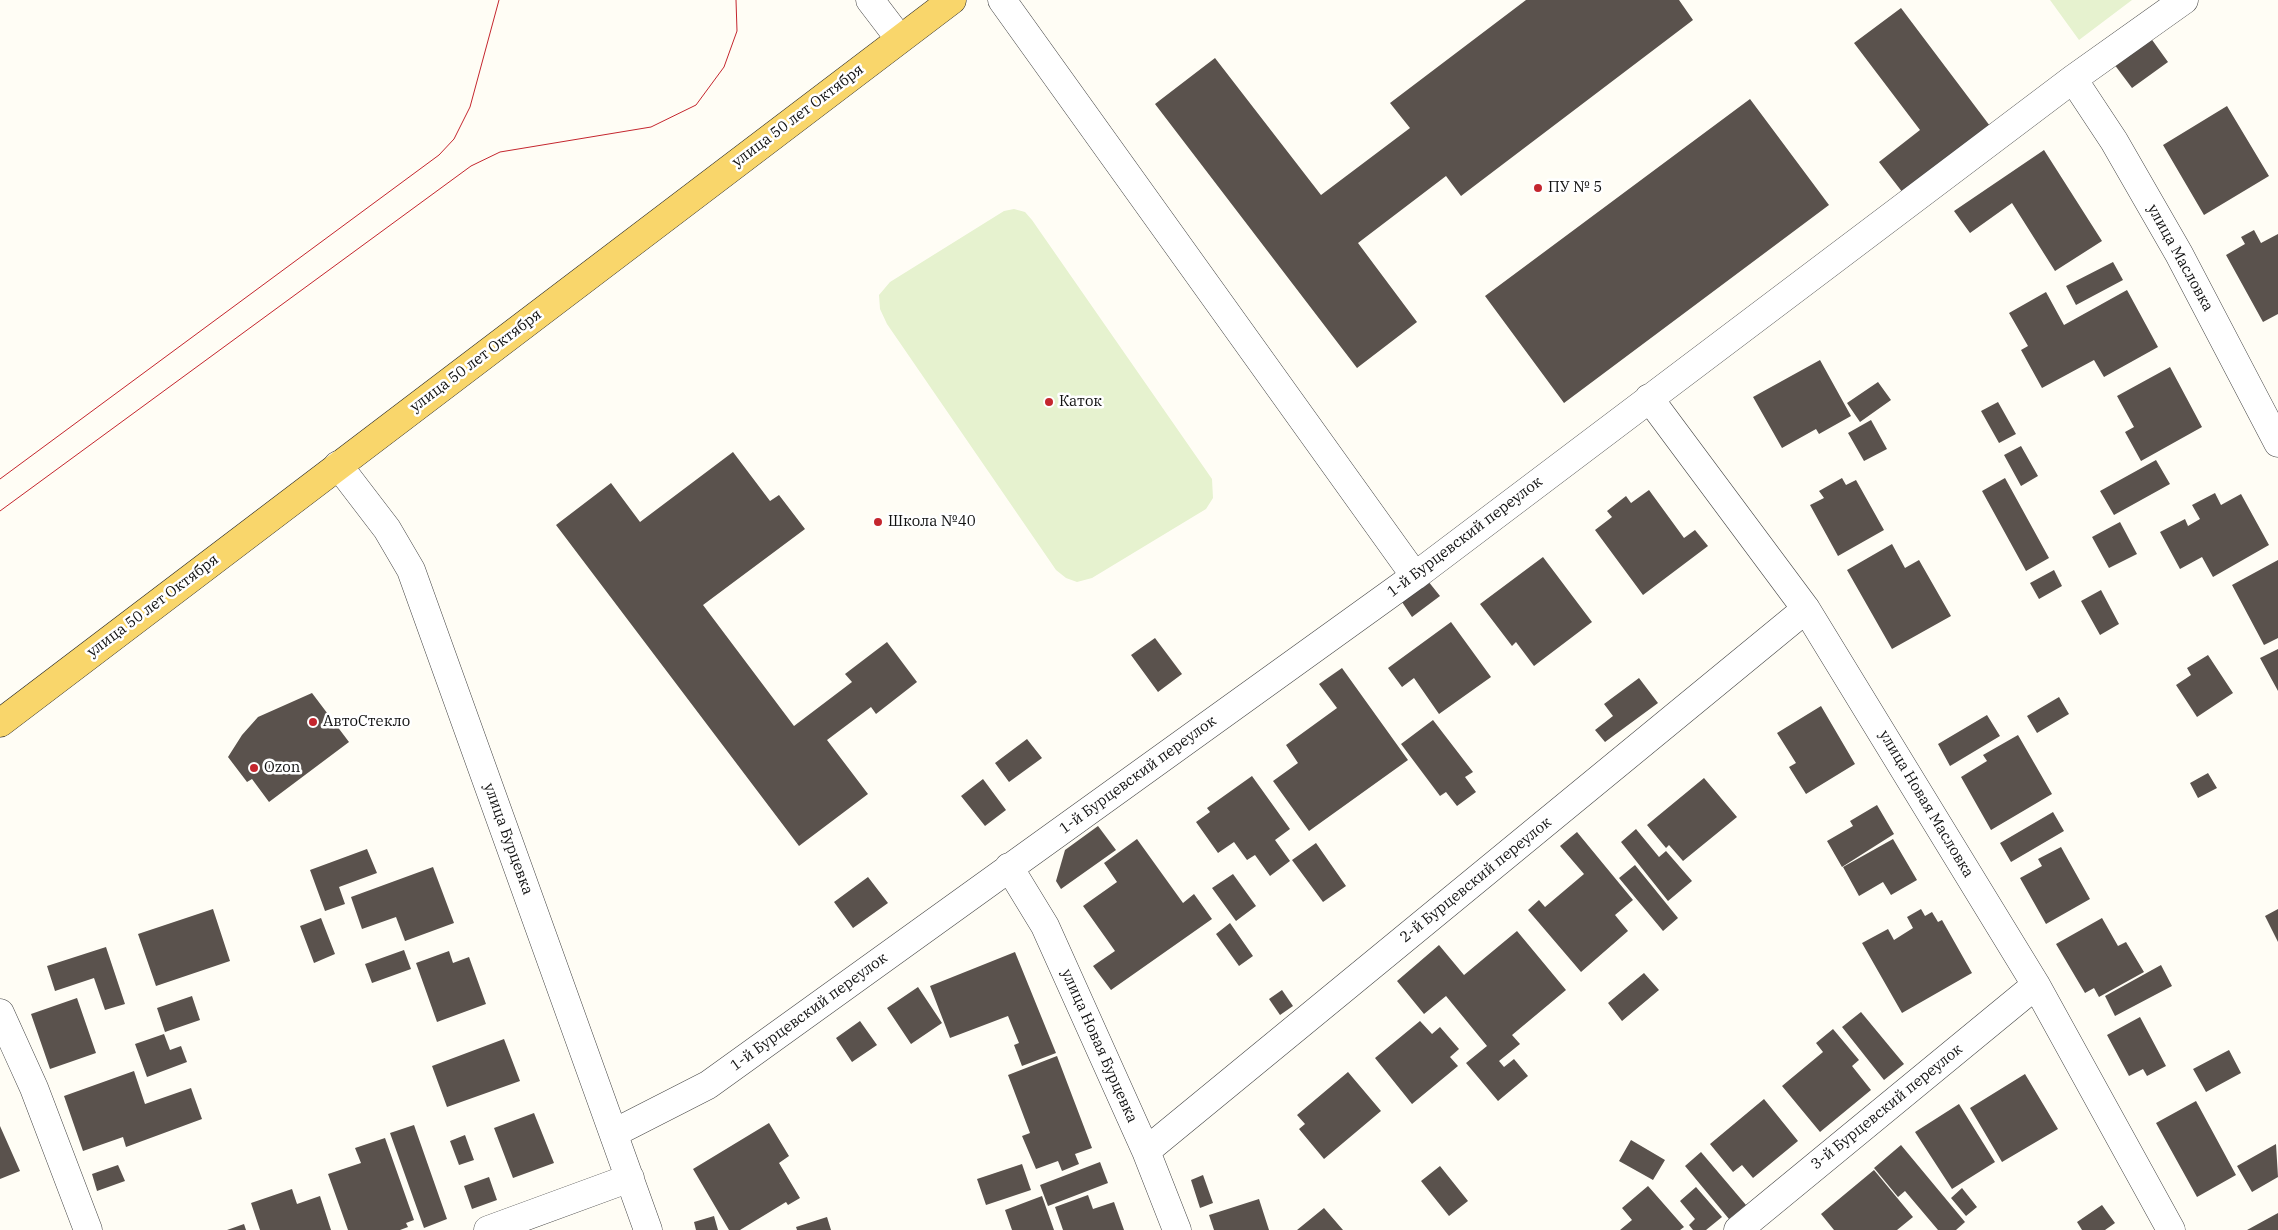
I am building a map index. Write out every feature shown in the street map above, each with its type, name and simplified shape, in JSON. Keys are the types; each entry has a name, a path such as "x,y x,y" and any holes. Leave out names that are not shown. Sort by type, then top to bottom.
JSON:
{"main road":[{"name":"улица 50 лет Октября","path":"0,722 899,38 952,0"}],"street":[{"path":"870,0 899,38"},
{"path":"1002,0 1415,576"},
{"name":"1-й Бурцевский переулок","path":"614,1133 708,1085 1415,576 2073,79 2184,0"},
{"name":"улица Масловка","path":"2073,79 2114,141 2179,254 2278,443"},
{"name":"улица Новая Масловка","path":"1649,398 1806,608 2036,985 2171,1230"},
{"name":"улица Бурцевка","path":"338,465 387,529 411,570 648,1230"},
{"name":"2-й Бурцевский переулок","path":"1146,1151 1806,608"},
{"name":"улица Новая Бурцевка","path":"1009,867 1045,926 1146,1151 1177,1230"},
{"name":"3-й Бурцевский переулок","path":"1738,1230 2036,985"},
{"path":"0,1014 34,1088 88,1230"},
{"path":"488,1230 630,1178"}],"green space":[{"path":"2050,0 2132,0 2079,40"},
{"name":"Каток","path":"1014,209 1025,212 1032,220 1212,479 1213,498 1206,509 1092,578 1077,582 1066,578 1056,570 887,324 880,309 879,295 890,282 1004,211"}],"building":[{"path":"1526,0 1679,0 1693,20 1461,196 1446,176 1358,243 1417,322 1357,368 1155,104 1215,58 1321,195 1410,128 1390,103"},
{"path":"1901,8 1990,126 1903,193 1879,162 1920,130 1854,43"},
{"path":"2150,37 2168,62 2132,88 2114,64"},
{"path":"1750,99 1829,205 1564,403 1485,296"},
{"path":"2227,106 2269,176 2204,215 2163,145"},
{"path":"2044,150 2102,241 2055,271 2012,203 1970,233 1954,211"},
{"path":"2254,230 2261,243 2278,234 2278,314 2263,322 2226,255 2245,244 2241,237"},
{"path":"2113,262 2123,280 2076,305 2066,286"},
{"path":"2127,290 2158,347 2104,377 2094,360 2042,388 2021,350 2028,346 2009,313 2046,292 2064,325"},
{"path":"1820,360 1851,416 1819,434 1816,429 1782,448 1753,397"},
{"path":"2170,367 2202,427 2141,461 2125,432 2134,427 2117,396"},
{"path":"1878,382 1891,400 1860,422 1847,403"},
{"path":"1998,402 2016,434 1999,443 1981,411"},
{"path":"1871,420 1887,449 1864,461 1848,433"},
{"path":"2021,446 2038,476 2021,486 2004,455"},
{"path":"733,452 770,501 779,495 805,529 703,605 794,726 852,682 845,674 887,642 917,682 876,714 871,707 827,740 868,794 799,846 556,525 611,483 640,522"},
{"path":"2156,460 2170,484 2114,515 2100,491"},
{"path":"1842,478 1846,485 1856,480 1884,530 1838,556 1810,505 1824,498 1819,491"},
{"path":"2005,478 2049,558 2026,571 1982,491"},
{"path":"1649,490 1684,538 1695,530 1708,546 1643,595 1595,530 1612,517 1607,511 1626,496 1631,503"},
{"path":"2215,493 2221,505 2241,494 2269,545 2213,577 2202,557 2180,569 2160,532 2185,519 2188,526 2200,519 2192,505"},
{"path":"2120,522 2137,554 2109,568 2092,537"},
{"path":"1892,544 1905,568 1919,560 1951,616 1892,649 1847,570"},
{"path":"1543,557 1592,622 1534,666 1516,642 1512,646 1480,604"},
{"path":"2278,560 2278,638 2264,645 2232,585"},
{"path":"2054,570 2062,586 2039,599 2030,583"},
{"path":"1424,576 1440,596 1412,617 1398,596"},
{"path":"2101,590 2119,624 2100,635 2081,601"},
{"path":"1451,622 1491,677 1439,714 1414,678 1402,687 1388,668"},
{"path":"1155,638 1182,674 1158,692 1131,655"},
{"path":"2278,649 2278,691 2260,658"},
{"path":"2208,655 2233,693 2197,717 2176,685 2191,675 2187,668"},
{"path":"1342,668 1408,760 1309,831 1273,781 1298,763 1286,745 1337,708 1319,684"},
{"path":"1639,678 1658,703 1605,742 1595,730 1613,716 1604,704"},
{"path":"312,693 349,742 269,802 252,779 247,782 228,757 242,735 258,717"},
{"path":"2059,697 2069,714 2037,733 2027,716"},
{"path":"1821,706 1855,764 1806,794 1789,767 1796,763 1777,733"},
{"path":"1987,715 2000,736 1950,766 1938,744"},
{"path":"1433,720 1473,772 1465,777 1476,792 1457,806 1446,792 1440,796 1401,744"},
{"path":"2018,735 2052,794 1991,830 1961,777 1987,761 1983,755"},
{"path":"1027,739 1042,758 1009,782 995,763"},
{"path":"2208,773 2217,788 2198,798 2190,783"},
{"path":"1252,776 1290,829 1275,840 1290,861 1270,876 1255,855 1247,860 1234,842 1218,853 1196,822 1210,812 1207,808"},
{"path":"1704,778 1737,817 1683,861 1669,845 1666,848 1647,825"},
{"path":"983,779 1006,810 985,826 961,796"},
{"path":"1877,805 1894,834 1842,867 1827,841 1853,826 1850,821"},
{"path":"2053,812 2064,831 2011,862 2000,843"},
{"path":"1098,826 1116,850 1061,889 1056,881 1065,850"},
{"path":"1636,829 1659,857 1666,851 1692,881 1668,901 1621,842"},
{"path":"1577,832 1633,900 1615,915 1628,931 1581,972 1528,910 1539,900 1545,907 1584,874 1560,846"},
{"path":"1137,839 1183,903 1194,894 1212,919 1111,990 1093,966 1115,951 1083,906 1117,882 1104,863"},
{"path":"1893,839 1917,880 1891,895 1883,882 1859,896 1843,867"},
{"path":"1316,843 1346,886 1323,902 1292,860"},
{"path":"2061,847 2090,899 2046,924 2020,878 2042,866 2038,859"},
{"path":"367,849 377,873 339,887 345,904 325,911 310,870"},
{"path":"1635,865 1678,918 1663,931 1619,878"},
{"path":"433,867 454,923 405,941 396,917 362,929 351,897"},
{"path":"1233,874 1256,906 1236,921 1212,888"},
{"path":"868,877 888,903 853,928 834,902"},
{"path":"213,909 230,961 156,986 138,934"},
{"path":"1921,909 1925,916 1932,912 1938,922 1942,920 1972,973 1902,1013 1862,943 1888,929 1894,940 1913,928 1907,917"},
{"path":"2278,909 2278,942 2265,916"},
{"path":"321,918 335,954 314,963 300,926"},
{"path":"2102,918 2118,946 2126,942 2144,972 2099,997 2094,988 2085,993 2056,944"},
{"path":"1230,923 1253,956 1239,966 1216,934"},
{"path":"1517,931 1566,990 1512,1035 1520,1044 1499,1061 1504,1067 1514,1059 1528,1076 1498,1101 1466,1063 1487,1046 1446,996 1424,1014 1397,981 1439,945 1464,975"},
{"path":"106,947 125,1004 105,1010 94,978 55,991 47,966"},
{"path":"404,950 411,969 372,983 365,964"},
{"path":"449,951 453,963 469,957 486,1004 437,1022 416,963"},
{"path":"1015,952 1056,1053 1022,1066 1014,1045 1019,1043 1008,1016 950,1038 930,986"},
{"path":"2161,965 2172,986 2115,1016 2105,996"},
{"path":"1644,973 1659,990 1622,1021 1608,1003"},
{"path":"918,987 942,1023 911,1044 887,1008"},
{"path":"1282,990 1293,1006 1280,1015 1269,999"},
{"path":"192,996 200,1020 165,1032 157,1008"},
{"path":"77,998 96,1053 50,1069 31,1014"},
{"path":"1861,1012 1904,1064 1884,1080 1842,1027"},
{"path":"2140,1017 2166,1066 2147,1076 2143,1069 2129,1076 2107,1035"},
{"path":"860,1021 877,1045 852,1062 836,1038"},
{"path":"1420,1021 1432,1034 1440,1027 1459,1049 1450,1057 1458,1066 1412,1104 1375,1058"},
{"path":"1833,1029 1859,1060 1852,1066 1871,1090 1820,1132 1782,1086 1823,1052 1816,1043"},
{"path":"164,1034 170,1050 181,1046 187,1062 147,1077 135,1044"},
{"path":"504,1039 520,1081 447,1107 432,1066"},
{"path":"2229,1050 2241,1073 2206,1092 2193,1069"},
{"path":"1057,1056 1092,1148 1075,1154 1079,1164 1062,1171 1058,1161 1036,1169 1022,1136 1030,1133 1008,1075"},
{"path":"134,1071 145,1104 191,1088 202,1119 126,1147 123,1137 83,1151 64,1096"},
{"path":"1348,1072 1381,1111 1324,1159 1299,1129 1305,1124 1297,1115"},
{"path":"2025,1074 2058,1129 2002,1162 1970,1108"},
{"path":"1764,1099 1798,1141 1753,1178 1742,1165 1733,1172 1710,1144"},
{"path":"2196,1101 2236,1175 2197,1197 2156,1123"},
{"path":"1959,1104 1995,1162 1952,1189 1915,1132"},
{"path":"534,1113 554,1163 513,1178 494,1128"},
{"path":"769,1123 789,1156 779,1163 800,1198 788,1205 786,1202 740,1230 729,1230 693,1169"},
{"path":"414,1125 447,1219 424,1228 390,1133"},
{"path":"0,1126 20,1171 0,1179"},
{"path":"465,1135 474,1160 459,1165 450,1141"},
{"path":"385,1138 414,1220 406,1223 408,1227 400,1230 348,1230 328,1174 361,1163 355,1148"},
{"path":"1631,1140 1665,1160 1653,1180 1619,1161"},
{"path":"2276,1144 2278,1177 2252,1192 2237,1166"},
{"path":"1901,1145 1965,1222 1956,1230 1938,1230 1905,1191 1898,1197 1874,1168"},
{"path":"1701,1152 1746,1205 1729,1219 1685,1166"},
{"path":"1100,1162 1108,1183 1048,1206 1040,1185"},
{"path":"1022,1164 1031,1190 986,1205 977,1179"},
{"path":"118,1165 125,1181 97,1191 92,1174"},
{"path":"1440,1166 1468,1201 1449,1216 1421,1181"},
{"path":"1874,1170 1913,1217 1897,1230 1834,1230 1821,1214"},
{"path":"1203,1175 1213,1203 1200,1208 1191,1180"},
{"path":"489,1177 497,1200 472,1209 464,1186"},
{"path":"1648,1186 1684,1227 1680,1230 1620,1230 1632,1220 1622,1208"},
{"path":"1696,1187 1722,1217 1706,1230 1693,1230 1689,1225 1695,1219 1680,1201"},
{"path":"1962,1188 1977,1207 1966,1216 1951,1198"},
{"path":"292,1189 297,1204 320,1196 331,1230 260,1230 251,1203"},
{"path":"1088,1195 1093,1209 1114,1202 1124,1230 1063,1230 1055,1207"},
{"path":"1042,1196 1054,1230 1012,1230 1005,1210"},
{"path":"1259,1199 1269,1230 1214,1230 1209,1215"},
{"path":"2102,1205 2115,1223 2105,1230 2082,1230 2077,1222"},
{"path":"1324,1208 1343,1230 1297,1230"},
{"path":"2278,1213 2278,1230 2247,1230"},
{"path":"714,1216 718,1230 696,1230 694,1222"},
{"path":"827,1217 831,1230 797,1230 796,1227"},
{"path":"244,1224 246,1230 227,1230"}],"tram line":[{"path":"0,479 439,155 454,139 470,107 499,0"},
{"path":"0,511 471,166 500,152 651,127 696,105 724,67 737,31 736,0"}],"place":[{"name":"ПУ № 5","path":"1538,188"},
{"name":"Каток","path":"1049,402"},
{"name":"Школа №40","path":"878,522"},
{"name":"АвтоСтекло","path":"313,722"},
{"name":"Ozon","path":"254,768"}]}
